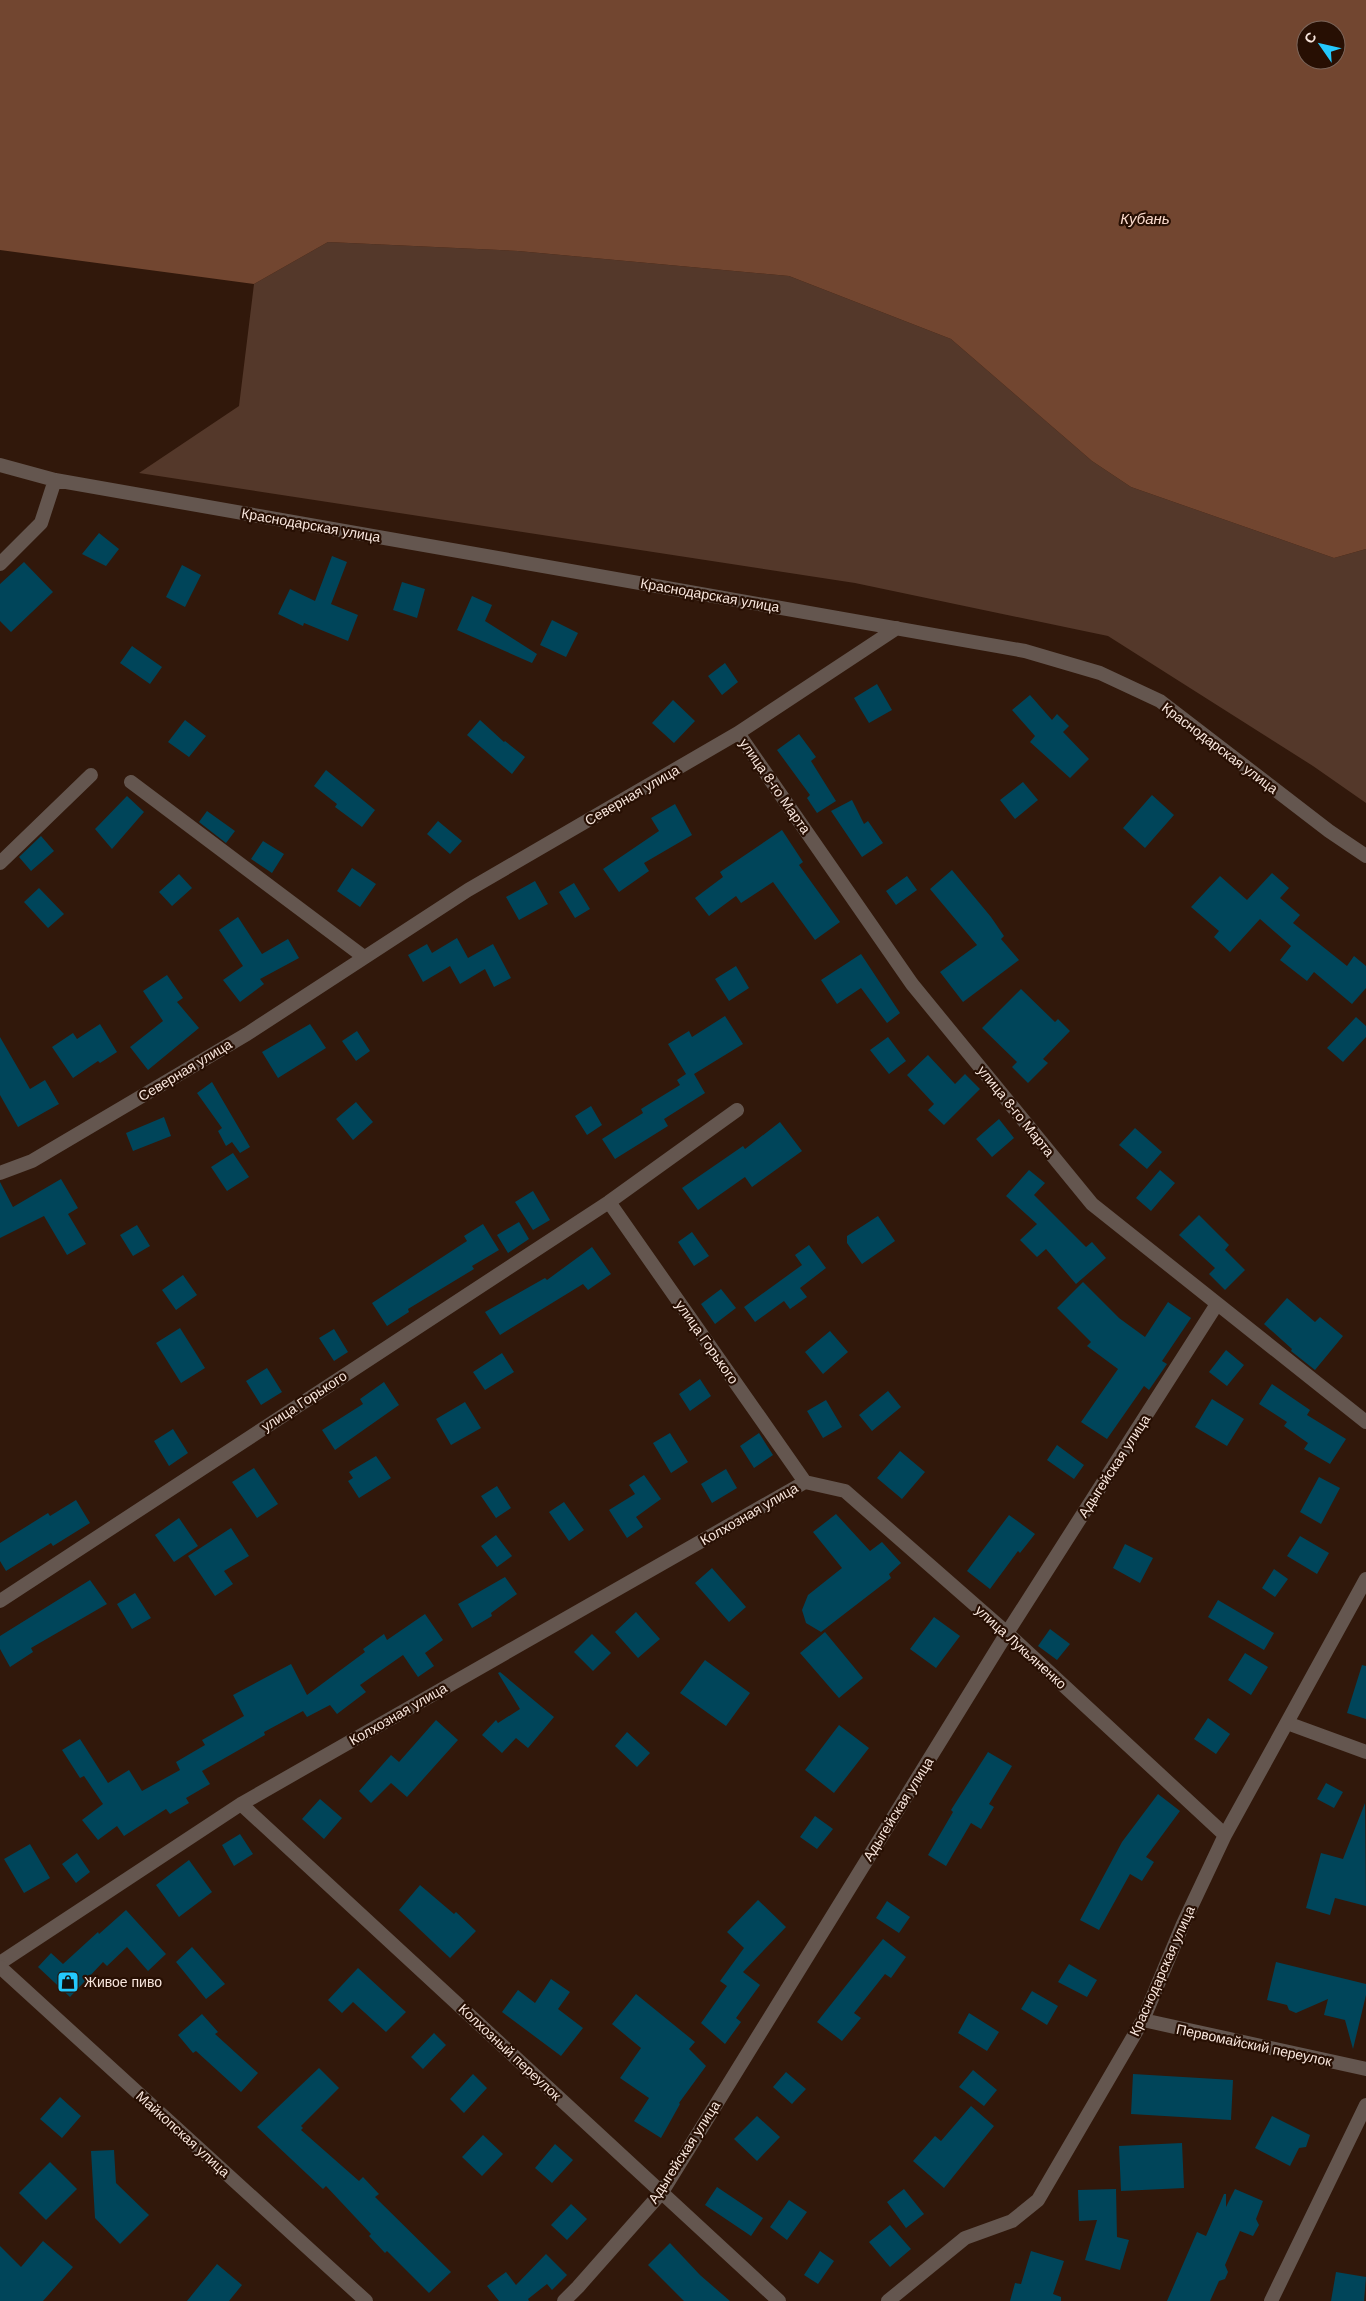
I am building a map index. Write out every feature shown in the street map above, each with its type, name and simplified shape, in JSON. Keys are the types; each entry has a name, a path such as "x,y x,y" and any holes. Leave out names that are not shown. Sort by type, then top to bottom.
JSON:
{"street":[{"name":"Краснодарская улица","path":"0,465 56,480 1025,651 1100,673 1160,701 1329,831 1366,856"},
{"path":"0,564 41,523 56,480"},
{"name":"Северная улица","path":"0,1173 32,1161 247,1034 468,890 738,733 897,628"},
{"name":"улица 8-го Марта","path":"738,733 912,984 1092,1204 1366,1422"},
{"path":"0,863 91,775"},
{"path":"131,782 364,957"},
{"name":"улица Горького","path":"0,1601 609,1202 737,1110"},
{"name":"улица Горького","path":"609,1202 805,1482"},
{"name":"Адыгейская улица","path":"564,2301 578,2288 662,2192 1007,1633 1217,1304"},
{"name":"улица Лукьяненко","path":"805,1482 845,1491 1007,1633 1225,1835"},
{"name":"Колхозная улица","path":"0,1963 241,1804 805,1482"},
{"name":"Краснодарская улица","path":"888,2301 965,2238 1012,2221 1038,2200 1142,2020 1183,1924 1225,1835 1366,1579"},
{"path":"1287,1723 1366,1752"},
{"name":"Колхозный переулок","path":"241,1804 779,2301"},
{"name":"Майкопская улица","path":"0,1967 366,2301"},
{"name":"Первомайский переулок","path":"1142,2020 1366,2069"},
{"path":"1271,2301 1366,2105"}],"shaded area":[{"path":"328,242 518,251 789,276 951,339 1092,461 1131,487 1334,558 1366,549 1366,803 1313,766 1108,636 855,583 139,473 239,406 254,284"}],"water":[{"name":"Кубань","path":"0,0 1366,0 1366,549 1334,558 1131,487 1092,461 951,339 789,276 518,251 328,242 254,284 0,250"}],"building":[{"path":"99,533 119,549 106,566 82,554"},
{"path":"332,556 347,562 331,604 358,615 348,641 304,623 303,626 278,614 290,589 315,601"},
{"path":"24,562 53,592 11,632 0,621 0,584"},
{"path":"182,565 201,575 185,607 166,597"},
{"path":"402,582 425,589 417,618 393,610"},
{"path":"472,596 492,605 485,621 537,654 532,663 457,630"},
{"path":"552,620 578,633 566,657 540,645"},
{"path":"132,646 162,667 150,684 120,663"},
{"path":"725,663 738,682 722,695 708,676"},
{"path":"877,684 892,710 869,723 854,698"},
{"path":"1030,695 1052,720 1057,714 1069,726 1063,732 1089,759 1070,778 1030,742 1035,736 1012,710"},
{"path":"673,700 695,721 674,743 652,723"},
{"path":"185,720 206,736 189,757 168,742"},
{"path":"480,720 504,742 525,757 512,774 467,735"},
{"path":"799,734 816,757 811,761 836,801 817,813 807,798 810,795 777,750"},
{"path":"326,770 375,810 362,827 335,807 337,804 314,786"},
{"path":"1023,782 1038,800 1015,819 1000,800"},
{"path":"1152,795 1174,815 1145,848 1123,828"},
{"path":"127,796 144,812 112,849 95,829"},
{"path":"852,800 864,824 868,821 883,843 862,857 831,811"},
{"path":"675,804 692,835 644,863 649,871 619,892 603,869 659,831 651,818"},
{"path":"207,811 235,831 226,843 199,822"},
{"path":"438,821 462,841 450,854 427,834"},
{"path":"782,830 803,862 799,865 840,922 815,940 773,882 741,903 736,896 709,916 695,898 723,877 720,872"},
{"path":"41,836 54,851 31,871 19,857"},
{"path":"263,841 284,854 272,873 251,859"},
{"path":"352,868 376,884 360,907 337,891"},
{"path":"952,870 991,917 1004,936 1001,939 1019,960 963,1002 940,972 977,945 930,889"},
{"path":"1272,873 1289,888 1280,898 1300,915 1293,923 1347,966 1354,956 1366,966 1366,988 1352,1004 1314,972 1307,981 1280,960 1291,946 1260,919 1230,952 1214,937 1219,931 1191,907 1220,876 1247,900"},
{"path":"179,874 192,888 172,906 159,892"},
{"path":"907,876 917,890 896,905 886,891"},
{"path":"535,881 548,904 519,920 506,897"},
{"path":"574,883 590,909 575,918 559,892"},
{"path":"39,888 64,914 48,928 24,902"},
{"path":"238,917 262,954 288,939 299,958 260,979 264,984 240,1002 223,980 243,966 219,930"},
{"path":"457,938 468,958 493,944 511,978 494,987 485,969 460,984 450,966 423,982 408,955 427,944 432,953"},
{"path":"861,954 900,1013 887,1023 861,988 837,1004 821,980"},
{"path":"736,966 749,988 729,1001 715,979"},
{"path":"167,975 183,998 177,1002 199,1028 148,1070 130,1047 163,1021 143,991"},
{"path":"1021,989 1055,1022 1058,1019 1070,1031 1043,1059 1048,1063 1028,1083 1012,1067 1017,1062 982,1028"},
{"path":"725,1016 743,1044 694,1074 705,1093 664,1119 668,1126 615,1159 602,1139 643,1113 641,1109 680,1085 677,1080 686,1074 668,1044 689,1031 692,1037"},
{"path":"1356,1017 1366,1026 1366,1037 1343,1062 1327,1048"},
{"path":"100,1024 117,1052 100,1063 98,1061 73,1078 52,1047 73,1033 77,1039"},
{"path":"310,1024 326,1048 278,1078 262,1052"},
{"path":"357,1031 370,1051 356,1061 342,1041"},
{"path":"0,1037 30,1089 45,1080 59,1104 18,1127 0,1095"},
{"path":"888,1037 906,1061 889,1074 870,1050"},
{"path":"928,1055 955,1084 965,1074 980,1089 944,1125 928,1110 934,1104 907,1075"},
{"path":"212,1082 250,1147 240,1153 232,1142 226,1146 218,1131 222,1128 197,1093"},
{"path":"356,1102 373,1122 353,1140 336,1119"},
{"path":"591,1106 602,1125 587,1135 575,1116"},
{"path":"164,1117 171,1136 133,1151 126,1133"},
{"path":"999,1119 1014,1138 992,1157 976,1139"},
{"path":"780,1122 802,1151 752,1187 745,1177 698,1210 682,1188 743,1146 745,1149"},
{"path":"1135,1128 1162,1152 1147,1169 1119,1145"},
{"path":"233,1153 249,1177 227,1191 211,1167"},
{"path":"1029,1170 1045,1183 1034,1195 1086,1247 1092,1242 1106,1258 1076,1284 1046,1249 1037,1257 1020,1240 1037,1224 1006,1196"},
{"path":"1160,1170 1175,1183 1151,1211 1136,1198"},
{"path":"61,1179 78,1208 68,1214 86,1244 67,1255 44,1216 0,1238 0,1182 13,1207"},
{"path":"533,1191 550,1220 533,1230 515,1202"},
{"path":"1199,1215 1229,1245 1225,1250 1245,1270 1225,1290 1209,1274 1215,1268 1179,1235"},
{"path":"878,1216 895,1241 862,1264 847,1243 847,1236"},
{"path":"519,1222 529,1239 508,1253 497,1235"},
{"path":"483,1224 499,1250 472,1266 474,1269 408,1309 409,1312 387,1326 372,1303 467,1241 464,1236"},
{"path":"137,1225 150,1246 133,1256 120,1235"},
{"path":"692,1232 709,1256 694,1266 678,1242"},
{"path":"809,1245 826,1268 800,1288 807,1297 790,1309 784,1301 755,1322 744,1307 802,1265 795,1255"},
{"path":"592,1247 611,1274 588,1290 583,1284 500,1335 485,1312 545,1278 547,1280"},
{"path":"183,1275 197,1295 176,1310 162,1290"},
{"path":"1083,1282 1119,1318 1145,1337 1168,1302 1191,1318 1162,1361 1167,1364 1149,1390 1144,1386 1107,1439 1081,1422 1118,1369 1087,1346 1091,1342 1057,1308"},
{"path":"721,1289 736,1308 715,1324 701,1304"},
{"path":"1287,1298 1315,1322 1320,1317 1343,1336 1315,1370 1291,1351 1292,1349 1264,1324"},
{"path":"180,1328 205,1368 181,1383 156,1343"},
{"path":"334,1329 348,1352 334,1361 319,1338"},
{"path":"830,1331 848,1352 823,1374 805,1352"},
{"path":"1226,1350 1244,1365 1227,1386 1209,1372"},
{"path":"502,1353 514,1372 485,1390 473,1372"},
{"path":"267,1368 282,1392 261,1405 246,1381"},
{"path":"700,1379 711,1396 690,1411 679,1394"},
{"path":"384,1382 399,1405 335,1450 322,1430 363,1404 360,1399"},
{"path":"1272,1384 1310,1410 1307,1415 1346,1439 1330,1464 1304,1449 1308,1443 1284,1426 1287,1422 1259,1404"},
{"path":"888,1391 901,1407 872,1431 859,1415"},
{"path":"1212,1399 1244,1419 1227,1446 1195,1427"},
{"path":"826,1400 842,1427 823,1438 807,1411"},
{"path":"465,1402 481,1428 451,1445 436,1419"},
{"path":"173,1429 188,1453 169,1466 154,1441"},
{"path":"670,1433 688,1462 671,1473 653,1443"},
{"path":"759,1433 773,1455 754,1468 740,1446"},
{"path":"1057,1445 1084,1465 1074,1479 1047,1460"},
{"path":"900,1451 925,1472 902,1499 877,1478"},
{"path":"376,1456 391,1478 359,1498 348,1481 353,1478 349,1472"},
{"path":"254,1468 278,1504 257,1518 232,1482"},
{"path":"726,1469 737,1488 712,1503 701,1484"},
{"path":"644,1475 661,1499 636,1517 643,1527 627,1538 609,1510 635,1494 629,1485"},
{"path":"1319,1477 1340,1488 1321,1524 1300,1512"},
{"path":"497,1486 511,1508 496,1518 481,1496"},
{"path":"76,1500 90,1523 53,1546 51,1543 6,1571 0,1561 0,1543 48,1513 50,1516"},
{"path":"564,1502 584,1530 569,1541 549,1512"},
{"path":"836,1514 870,1551 882,1542 901,1563 889,1574 891,1578 821,1632 806,1623 802,1610 808,1595 842,1568 813,1532"},
{"path":"1009,1515 1035,1534 1020,1553 1018,1551 990,1589 967,1571"},
{"path":"179,1518 198,1546 174,1562 155,1535"},
{"path":"231,1528 249,1556 224,1571 233,1584 215,1596 188,1556"},
{"path":"496,1535 512,1556 497,1567 481,1546"},
{"path":"1300,1536 1329,1553 1317,1574 1287,1556"},
{"path":"1125,1544 1153,1558 1140,1583 1113,1568"},
{"path":"712,1568 746,1607 729,1622 695,1583"},
{"path":"1274,1569 1288,1579 1275,1597 1262,1588"},
{"path":"505,1577 517,1594 491,1613 492,1616 472,1628 458,1604"},
{"path":"90,1580 107,1604 31,1648 33,1652 10,1667 0,1649 0,1636"},
{"path":"135,1593 151,1618 132,1629 117,1604"},
{"path":"1218,1600 1274,1633 1264,1650 1208,1617"},
{"path":"636,1612 660,1639 638,1658 615,1632"},
{"path":"425,1614 443,1640 425,1653 434,1666 418,1677 403,1655 360,1685 366,1692 337,1714 330,1705 307,1717 303,1711 264,1732 265,1735 202,1771 210,1784 186,1798 189,1803 170,1814 166,1809 124,1836 117,1826 98,1840 82,1820 103,1804 84,1776 80,1778 62,1750 80,1739 108,1783 129,1770 142,1791 180,1770 176,1762 205,1745 202,1740 244,1716 233,1695 291,1664 307,1695 365,1652 363,1649 384,1634 387,1640"},
{"path":"934,1617 960,1636 936,1668 910,1649"},
{"path":"1050,1629 1070,1644 1057,1660 1038,1646"},
{"path":"825,1632 863,1678 839,1698 800,1653"},
{"path":"592,1634 611,1653 593,1671 574,1652"},
{"path":"1245,1653 1268,1667 1251,1695 1228,1680"},
{"path":"705,1660 750,1693 726,1726 680,1693"},
{"path":"1362,1665 1366,1666 1366,1719 1347,1713"},
{"path":"500,1672 554,1717 528,1748 516,1738 502,1753 482,1735 496,1720 498,1723 520,1709 498,1673"},
{"path":"1208,1718 1230,1734 1216,1754 1194,1739"},
{"path":"436,1720 458,1740 407,1797 391,1783 371,1803 359,1791 391,1755 399,1762"},
{"path":"839,1725 869,1748 834,1793 805,1770"},
{"path":"627,1732 650,1753 637,1767 615,1746"},
{"path":"988,1752 1012,1766 989,1804 994,1807 981,1829 971,1823 946,1866 928,1855 953,1812 951,1810"},
{"path":"1326,1783 1343,1792 1334,1808 1317,1799"},
{"path":"1158,1794 1180,1811 1146,1857 1154,1862 1142,1881 1130,1874 1099,1930 1080,1920 1122,1842"},
{"path":"320,1799 342,1818 324,1839 302,1819"},
{"path":"1365,1803 1366,1906 1335,1898 1330,1915 1306,1908 1321,1853 1343,1859"},
{"path":"815,1816 833,1829 817,1849 800,1837"},
{"path":"240,1834 253,1854 234,1866 222,1845"},
{"path":"30,1844 50,1878 24,1893 4,1859"},
{"path":"77,1853 90,1872 76,1883 62,1864"},
{"path":"189,1860 212,1892 179,1917 156,1885"},
{"path":"420,1885 454,1914 456,1912 476,1931 450,1958 399,1910"},
{"path":"758,1900 786,1927 743,1972 760,1985 736,2018 741,2022 725,2044 701,2023 727,1986 720,1981 744,1948 727,1932"},
{"path":"887,1901 910,1917 899,1933 876,1918"},
{"path":"126,1910 166,1954 148,1971 127,1947 107,1966 103,1962 70,1997 38,1967 51,1953 63,1964 98,1932 99,1934"},
{"path":"883,1939 906,1957 891,1978 885,1974 854,2013 861,2018 842,2041 817,2022"},
{"path":"192,1947 225,1984 206,1999 176,1962"},
{"path":"1276,1962 1366,1984 1366,1995 1353,2049 1345,2020 1324,2015 1328,1999 1296,2013 1289,2010 1287,2005 1267,2000"},
{"path":"1069,1964 1097,1980 1087,1997 1058,1982"},
{"path":"358,1968 406,2012 386,2032 353,2002 342,2013 328,2000"},
{"path":"551,1979 570,1992 558,2009 583,2028 561,2056 502,2012 518,1990 535,2003"},
{"path":"1032,1991 1058,2006 1047,2025 1021,2009"},
{"path":"636,1994 695,2042 689,2049 706,2066 679,2103 661,2138 634,2121 649,2098 620,2078 641,2048 612,2024"},
{"path":"969,2013 999,2032 987,2051 958,2033"},
{"path":"202,2014 218,2032 215,2034 258,2073 241,2092 196,2051 193,2053 178,2035"},
{"path":"434,2033 446,2045 423,2069 411,2057"},
{"path":"319,2068 339,2088 301,2126 303,2128 301,2130 359,2181 363,2177 379,2194 375,2197 451,2272 429,2293 387,2251 385,2253 369,2236 371,2234 326,2186 323,2189 257,2127"},
{"path":"973,2070 997,2090 984,2106 959,2087"},
{"path":"786,2072 806,2089 792,2104 773,2087"},
{"path":"473,2074 487,2088 464,2113 450,2099"},
{"path":"1133,2074 1233,2080 1231,2120 1131,2114"},
{"path":"60,2097 81,2116 62,2138 40,2119"},
{"path":"971,2106 994,2126 944,2188 913,2161 935,2136 941,2141"},
{"path":"757,2116 780,2137 757,2161 734,2139"},
{"path":"1272,2116 1310,2135 1306,2147 1299,2148 1290,2166 1255,2148"},
{"path":"483,2135 503,2154 482,2176 462,2157"},
{"path":"1182,2143 1184,2188 1121,2191 1119,2146"},
{"path":"555,2144 573,2160 552,2183 535,2168"},
{"path":"114,2150 116,2183 149,2215 120,2244 95,2218 91,2151"},
{"path":"50,2162 77,2189 46,2220 19,2193"},
{"path":"717,2187 763,2218 751,2236 705,2205"},
{"path":"904,2189 924,2214 906,2228 887,2202"},
{"path":"1116,2189 1117,2237 1129,2240 1120,2270 1085,2260 1097,2220 1079,2221 1078,2190"},
{"path":"1235,2189 1263,2201 1256,2219 1259,2225 1253,2236 1240,2231 1225,2265 1228,2272 1225,2279 1219,2281 1210,2301 1167,2301 1197,2232 1206,2236 1224,2194 1226,2194 1226,2207"},
{"path":"789,2200 807,2212 787,2240 770,2227"},
{"path":"571,2204 587,2219 567,2240 551,2225"},
{"path":"890,2225 911,2249 890,2267 869,2242"},
{"path":"43,2241 73,2267 43,2301 0,2301 0,2246 21,2267"},
{"path":"670,2243 700,2275 730,2301 684,2301 648,2265"},
{"path":"820,2251 834,2261 818,2284 804,2275"},
{"path":"1031,2251 1064,2261 1053,2294 1061,2297 1061,2301 1010,2301 1015,2283 1021,2284"},
{"path":"546,2254 567,2275 552,2290 547,2284 528,2299 529,2301 499,2301 487,2286 506,2272 516,2285"},
{"path":"217,2264 242,2285 229,2301 187,2301"},
{"path":"1336,2272 1366,2277 1364,2301 1331,2301"}],"place":[{"name":"Живое пиво","path":"68,1982"}]}
